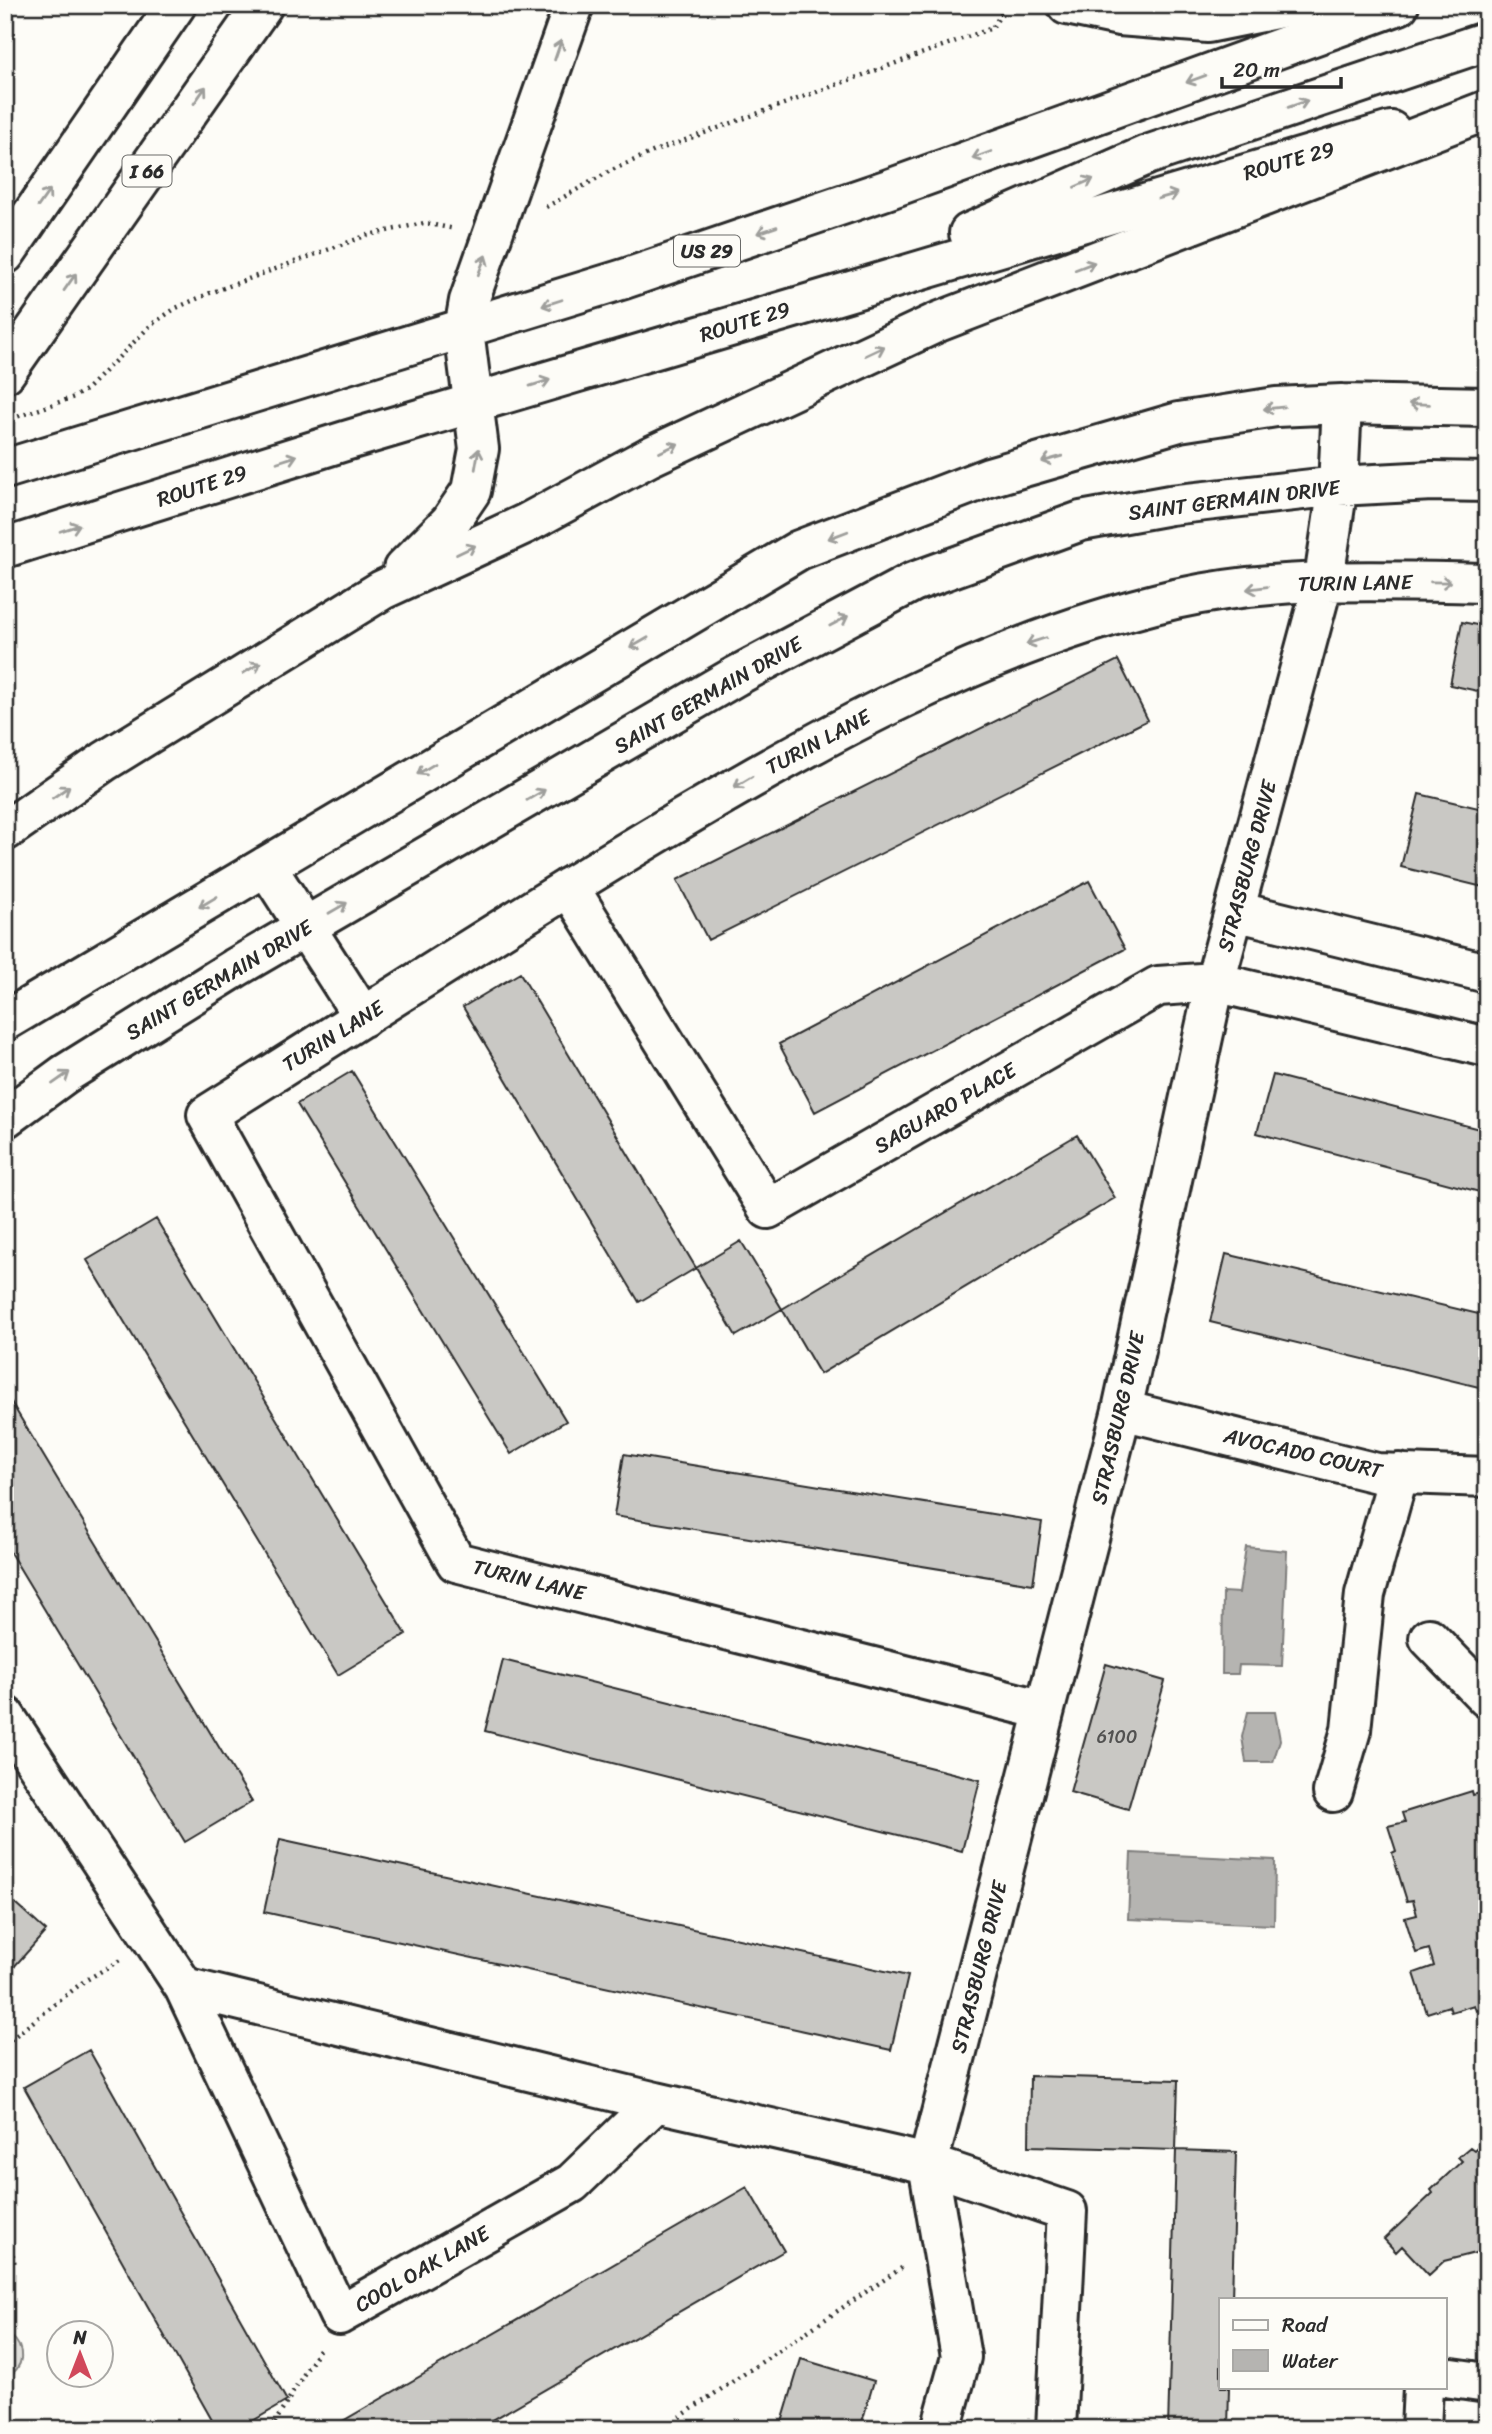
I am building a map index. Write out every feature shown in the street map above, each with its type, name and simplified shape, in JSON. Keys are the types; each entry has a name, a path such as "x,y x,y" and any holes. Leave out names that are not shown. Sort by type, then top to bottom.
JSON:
{"main road":[{"path":"5,254 176,5"},
{"name":"I 66","path":"5,373 263,5"},
{"path":"382,590 450,522 471,491 479,449 464,330 469,300 574,5"},
{"path":"1067,5 1119,16 1208,23 1296,5"},
{"name":"US 29","path":"5,469 624,279 889,188 1399,5"},
{"path":"820,299 1147,155 1487,41"},
{"name":"ROUTE 29","path":"5,548 820,299 1487,103"},
{"path":"5,831 104,761 382,590 527,523 649,457 938,322 1487,110"},
{"path":"5,1021 799,550 989,477 1179,422 1276,407 1342,404 1487,407"},
{"name":"STRASBURG DRIVE","path":"941,2429 961,2357 928,2164 1122,1410 1215,982 1324,579 1338,486 1342,404"},
{"name":"SAINT GERMAIN DRIVE","path":"5,1118 65,1074 306,927 736,676 914,582 1082,521 1170,505 1338,486 1432,481 1487,482"},
{"name":"TURIN LANE","path":"1044,1710 456,1562 207,1115 569,887 788,756 910,695 1030,642 1177,599 1324,579 1487,583"},
{"path":"266,866 363,1017"},
{"name":"SAGUARO PLACE","path":"569,887 768,1209 1158,986 1215,982 1487,1047"},
{"path":"1235,911 1487,973"},
{"name":"AVOCADO COURT","path":"1122,1410 1377,1473 1487,1477"},
{"path":"1334,1792 1352,1730 1365,1594 1399,1473"},
{"path":"1429,1638 1487,1698"},
{"name":"COOL OAK LANE","path":"8,1727 184,1987 340,2315 572,2183 656,2102"},
{"path":"184,1987 656,2102 928,2164 1066,2211 1056,2429"},
{"path":"1446,2377 1487,2383"},
{"path":"1421,2429 1423,2388"}],"path":[{"path":"5,2044 83,1982 153,1940"},
{"path":"5,2220 15,2265 5,2271"},
{"path":"662,2429 941,2241"},
{"path":"271,2429 340,2315"},
{"path":"5,2421 45,2425 57,2429"}],"shaded area":[{"path":"5,2332 16,2341 21,2352 20,2363 12,2374 5,2373"}],"water":[{"path":"1246,1547 1287,1551 1282,1666 1239,1665 1238,1674 1222,1674 1223,1592 1239,1593"},
{"path":"1248,1712 1275,1712 1280,1740 1273,1762 1246,1762 1242,1737"},
{"path":"1131,1853 1275,1860 1274,1925 1128,1919"}],"building":[{"path":"1462,622 1487,627 1487,693 1450,685"},
{"path":"1118,660 1148,720 708,940 677,880"},
{"path":"1419,794 1487,810 1487,888 1401,867"},
{"path":"1089,881 1125,949 815,1112 779,1044"},
{"path":"520,973 696,1268 639,1302 463,1007"},
{"path":"352,1071 566,1421 511,1454 297,1104"},
{"path":"1273,1075 1487,1131 1487,1194 1257,1133"},
{"path":"1077,1135 1115,1198 820,1374 782,1309"},
{"path":"156,1219 406,1634 338,1675 87,1260"},
{"path":"741,1241 782,1309 736,1336 696,1268"},
{"path":"1226,1254 1487,1316 1487,1389 1210,1322"},
{"path":"5,1392 252,1802 185,1842 5,1544"},
{"path":"624,1454 1042,1522 1033,1584 614,1516"},
{"path":"503,1660 980,1780 962,1851 485,1731"},
{"path":"1106,1664 1165,1681 1128,1809 1070,1792"},
{"path":"1472,1791 1473,1795 1487,1791 1487,2007 1476,2011 1474,2005 1451,2012 1449,2006 1427,2013 1414,1973 1434,1966 1429,1949 1416,1953 1405,1918 1417,1915 1413,1900 1407,1901 1392,1853 1396,1851 1388,1826 1405,1822 1402,1813"},
{"path":"280,1839 908,1976 891,2050 264,1912"},
{"path":"5,1894 46,1931 5,1977"},
{"path":"89,2050 287,2401 239,2429 217,2429 24,2087"},
{"path":"1030,2076 1178,2080 1176,2150 1029,2146"},
{"path":"1487,2138 1487,2261 1479,2252 1444,2261 1429,2275 1402,2246 1396,2252 1384,2239 1433,2193 1431,2190 1462,2161 1458,2157 1470,2147 1474,2150"},
{"path":"1176,2150 1236,2152 1232,2298 1219,2298 1219,2388 1229,2388 1228,2429 1168,2429"},
{"path":"747,2187 784,2251 477,2429 329,2429"},
{"path":"801,2359 874,2381 860,2429 780,2429"}]}
